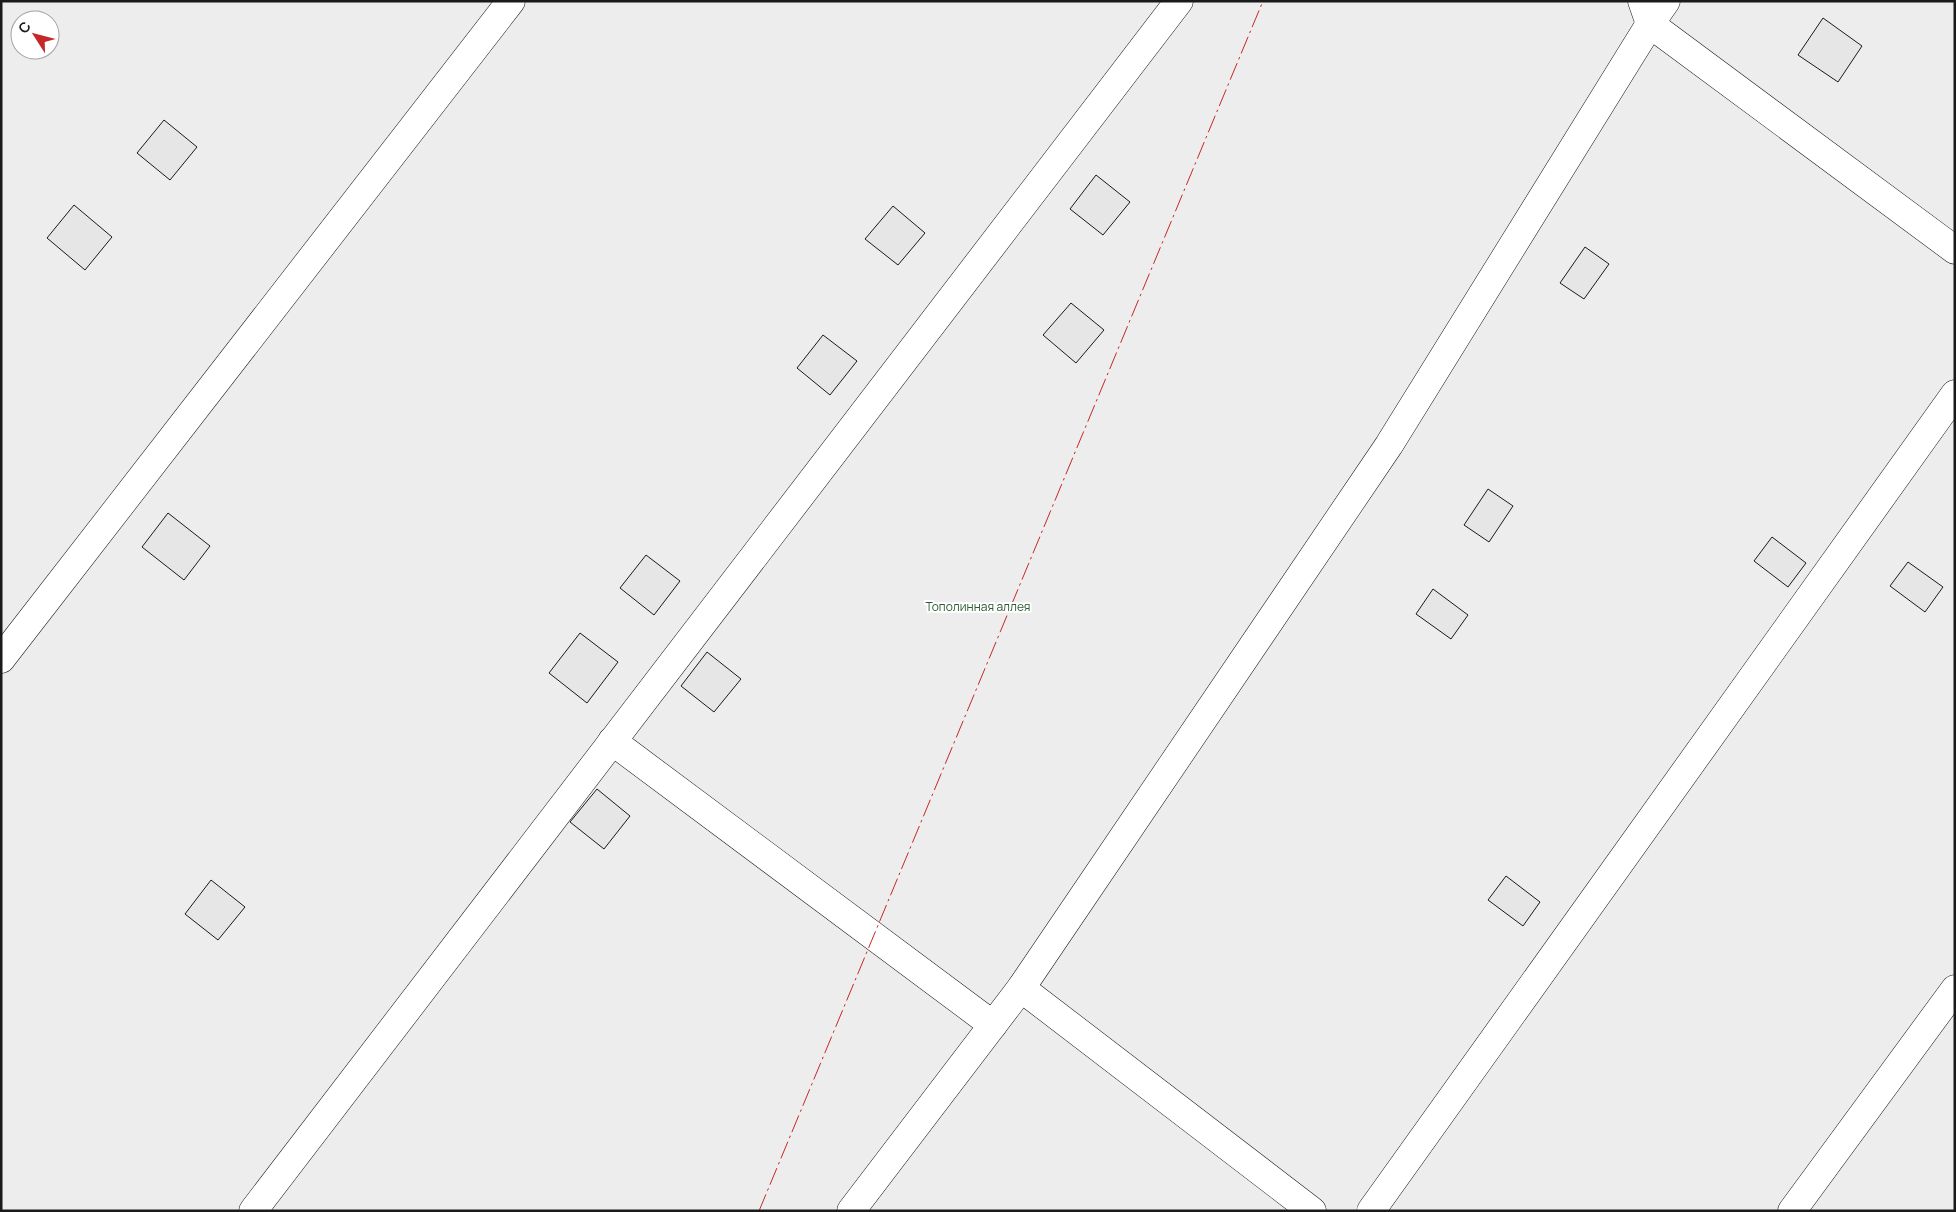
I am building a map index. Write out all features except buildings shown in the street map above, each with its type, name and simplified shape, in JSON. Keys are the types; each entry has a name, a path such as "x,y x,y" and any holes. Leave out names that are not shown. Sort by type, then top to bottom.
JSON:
{"street":[{"path":"1,659 511,1"},
{"path":"253,1211 1179,1"},
{"path":"851,1211 1021,988 1389,445 1646,13 1666,1"},
{"path":"1646,13 1955,250"},
{"path":"1371,1211 1955,394"},
{"path":"612,740 993,1025"},
{"path":"1021,988 1312,1211"},
{"path":"1792,1211 1955,989"}],"shaded area":[{"name":"Тополинная аллея","path":"1,1 1955,1 1955,1211 1,1211"}],"power":[{"path":"759,1211 1263,1"}]}
